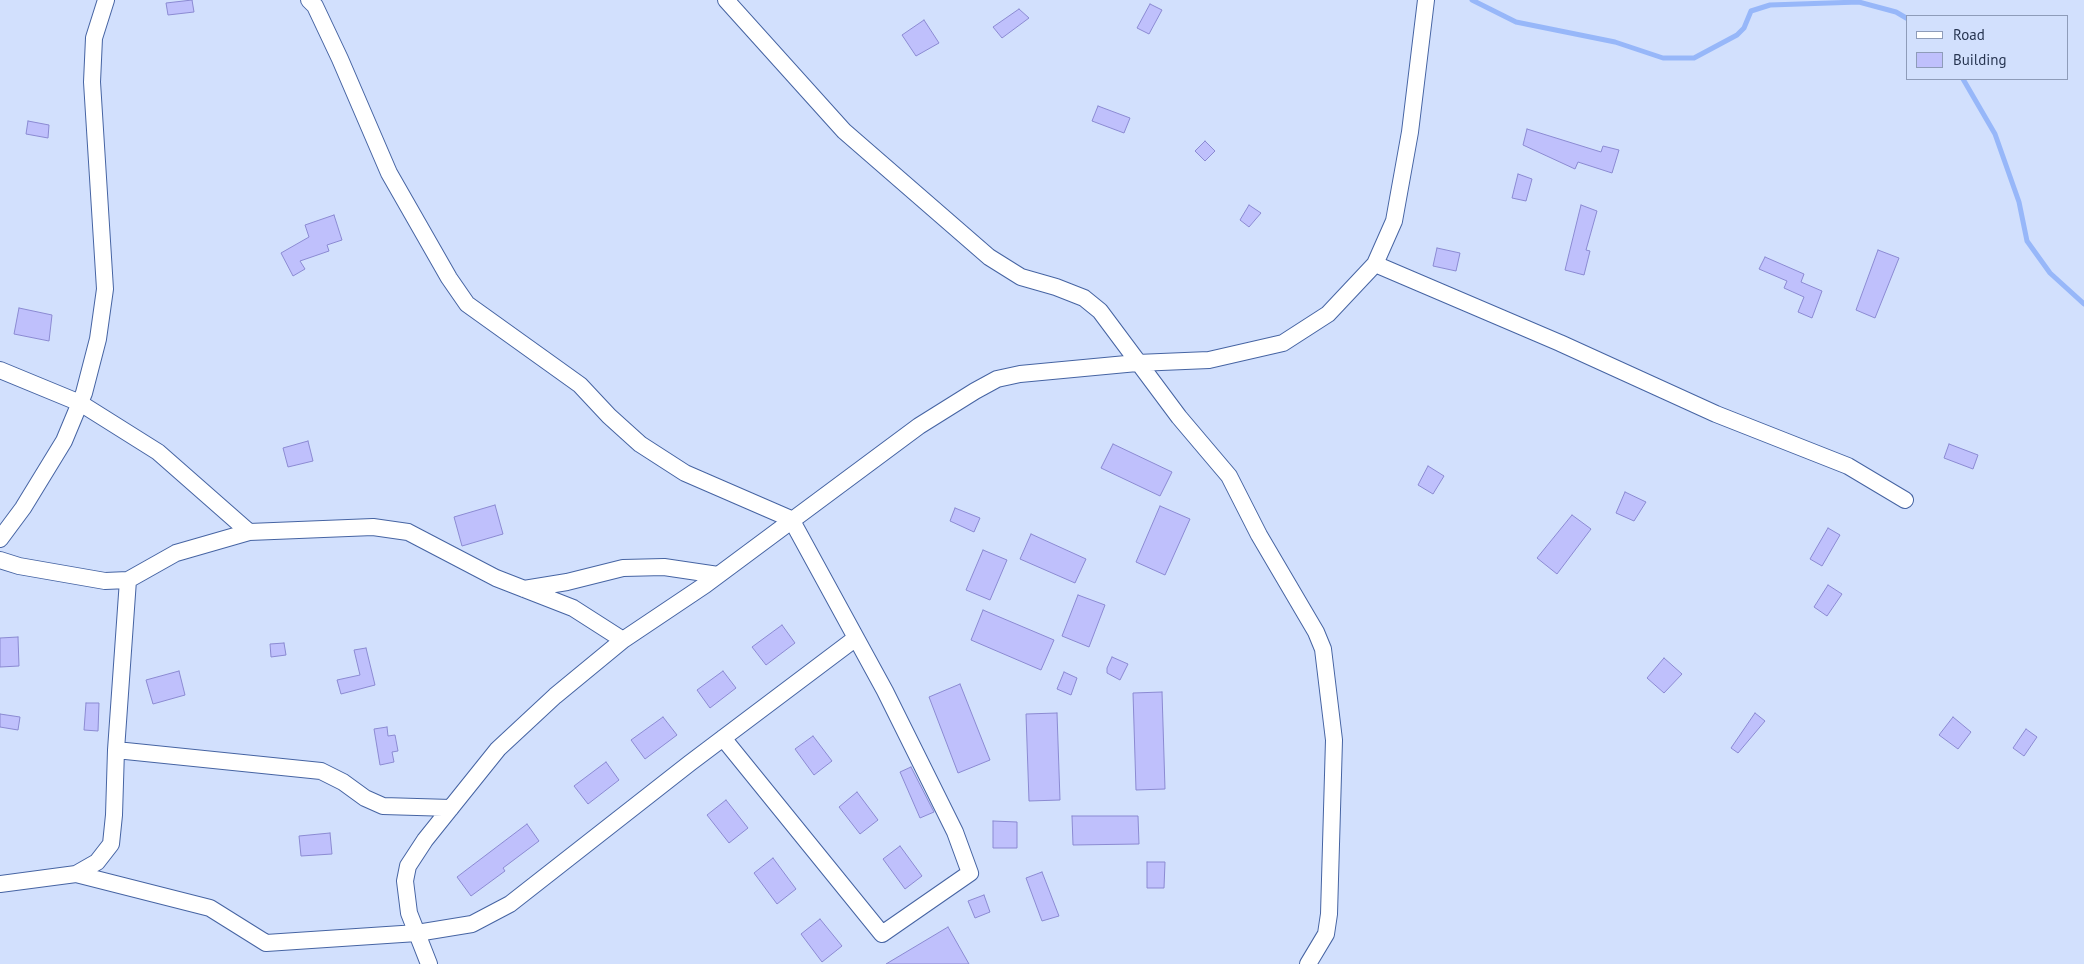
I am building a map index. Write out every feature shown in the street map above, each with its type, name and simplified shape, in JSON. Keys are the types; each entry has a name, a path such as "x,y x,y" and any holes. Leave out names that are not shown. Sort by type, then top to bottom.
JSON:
{"street":[{"path":"0,539 23,508 64,441 80,403 98,339 105,289 92,82 94,38 106,0"},
{"path":"310,0 315,6 340,59 389,173 449,278 467,304 580,385 609,416 640,444 686,473 791,519 856,638 955,832 970,874 882,934 723,738"},
{"path":"726,0 844,131 989,257 1021,277 1056,287 1084,298 1100,310 1179,417 1229,476 1259,535 1316,632 1323,649 1334,740 1329,914 1326,934 1308,964"},
{"path":"429,964 409,913 405,881 408,866 425,840 498,750 555,696 623,640 718,575 791,519 919,426 975,391 997,380 1020,374 1138,362 1209,360 1283,343 1328,314 1375,264 1394,221 1410,132 1426,0"},
{"path":"1375,264 1560,343 1716,414 1848,466 1905,500"},
{"path":"0,370 80,403 158,452 249,532"},
{"path":"0,560 19,566 105,580 128,580 176,553 249,532 373,527 408,532 496,578 572,608 623,640"},
{"path":"524,588 567,582 623,568 664,567 718,575"},
{"path":"76,874 97,862 111,844 128,580"},
{"path":"0,884 76,874 210,908 266,943 417,932 472,924 510,904 723,738 856,638"},
{"path":"116,750 320,771 343,782 365,798 383,806 451,808"}],"building":[{"path":"192,0 194,12 168,15 166,3"},
{"path":"1150,4 1162,10 1149,34 1137,28"},
{"path":"1019,9 1029,18 1002,38 993,27"},
{"path":"924,20 939,43 916,56 902,35"},
{"path":"1098,106 1130,118 1124,133 1092,121"},
{"path":"28,121 49,125 48,138 26,134"},
{"path":"1527,129 1601,152 1603,146 1619,150 1612,173 1578,162 1575,169 1523,145"},
{"path":"1205,141 1215,151 1205,161 1195,151"},
{"path":"1518,174 1532,179 1526,201 1512,198"},
{"path":"1249,205 1261,213 1249,227 1240,220"},
{"path":"1581,205 1597,211 1586,250 1590,251 1584,275 1565,270"},
{"path":"334,215 342,240 327,245 329,251 300,261 305,269 293,276 281,253 309,237 305,225"},
{"path":"1437,248 1460,253 1456,271 1433,266"},
{"path":"1878,250 1899,258 1875,318 1856,310"},
{"path":"1765,257 1804,274 1801,282 1822,291 1812,318 1798,312 1804,297 1784,288 1787,281 1759,269"},
{"path":"19,308 52,315 49,341 14,334"},
{"path":"308,441 313,461 288,467 283,448"},
{"path":"1113,444 1172,472 1160,496 1101,468"},
{"path":"1949,444 1978,455 1973,469 1944,458"},
{"path":"1428,466 1444,476 1433,494 1418,485"},
{"path":"1625,492 1646,502 1634,521 1616,513"},
{"path":"495,505 503,534 462,546 454,517"},
{"path":"1160,506 1190,519 1165,575 1136,562"},
{"path":"955,508 980,518 974,532 950,521"},
{"path":"1572,515 1591,529 1557,574 1537,558"},
{"path":"1828,528 1840,535 1822,566 1810,559"},
{"path":"1031,534 1086,559 1075,583 1020,559"},
{"path":"983,550 1007,560 990,600 966,590"},
{"path":"1828,585 1842,594 1827,616 1814,607"},
{"path":"1078,595 1105,605 1089,647 1062,636"},
{"path":"983,610 1054,640 1041,670 971,640"},
{"path":"782,625 795,643 766,665 752,647"},
{"path":"18,637 19,666 0,667 0,638"},
{"path":"284,643 286,655 271,657 270,644"},
{"path":"366,648 375,685 341,694 337,680 360,675 354,650"},
{"path":"1112,657 1128,664 1120,680 1107,673"},
{"path":"1664,658 1682,674 1664,693 1647,678"},
{"path":"179,671 185,695 153,704 146,680"},
{"path":"723,671 736,688 710,708 697,690"},
{"path":"1064,672 1077,678 1071,695 1057,689"},
{"path":"960,684 990,760 958,773 929,697"},
{"path":"1162,692 1165,789 1136,790 1133,693"},
{"path":"86,703 99,703 98,731 84,730"},
{"path":"1057,713 1060,800 1029,801 1026,714"},
{"path":"1755,713 1765,721 1738,753 1731,748"},
{"path":"0,714 20,717 18,730 0,727"},
{"path":"663,717 677,735 645,759 631,740"},
{"path":"1953,717 1971,732 1958,749 1939,735"},
{"path":"387,727 388,736 395,735 398,751 392,752 394,762 380,765 374,729"},
{"path":"2026,729 2037,737 2024,756 2013,748"},
{"path":"813,736 832,761 814,775 795,749"},
{"path":"606,762 619,780 588,804 574,786"},
{"path":"911,767 934,812 920,818 900,772"},
{"path":"857,792 878,820 860,834 839,807"},
{"path":"726,800 748,828 729,843 707,815"},
{"path":"1072,816 1138,816 1139,844 1073,845"},
{"path":"993,821 1017,822 1017,848 993,848"},
{"path":"527,824 539,841 503,868 505,871 471,896 457,877"},
{"path":"330,833 332,854 301,856 299,836"},
{"path":"900,846 922,876 905,889 883,859"},
{"path":"773,858 796,889 777,904 754,873"},
{"path":"1147,862 1165,862 1164,888 1147,888"},
{"path":"1042,872 1059,916 1042,921 1026,878"},
{"path":"984,895 990,912 975,918 968,901"},
{"path":"820,919 842,946 822,962 801,934"},
{"path":"948,927 969,964 886,964"}],"waterway":[{"path":"1472,0 1516,22 1615,42 1663,58 1694,58 1737,35 1744,28 1751,11 1770,5 1859,2 1896,12 1906,18"},
{"path":"1964,80 1995,134 2019,202 2027,241 2050,273 2084,304"}]}
